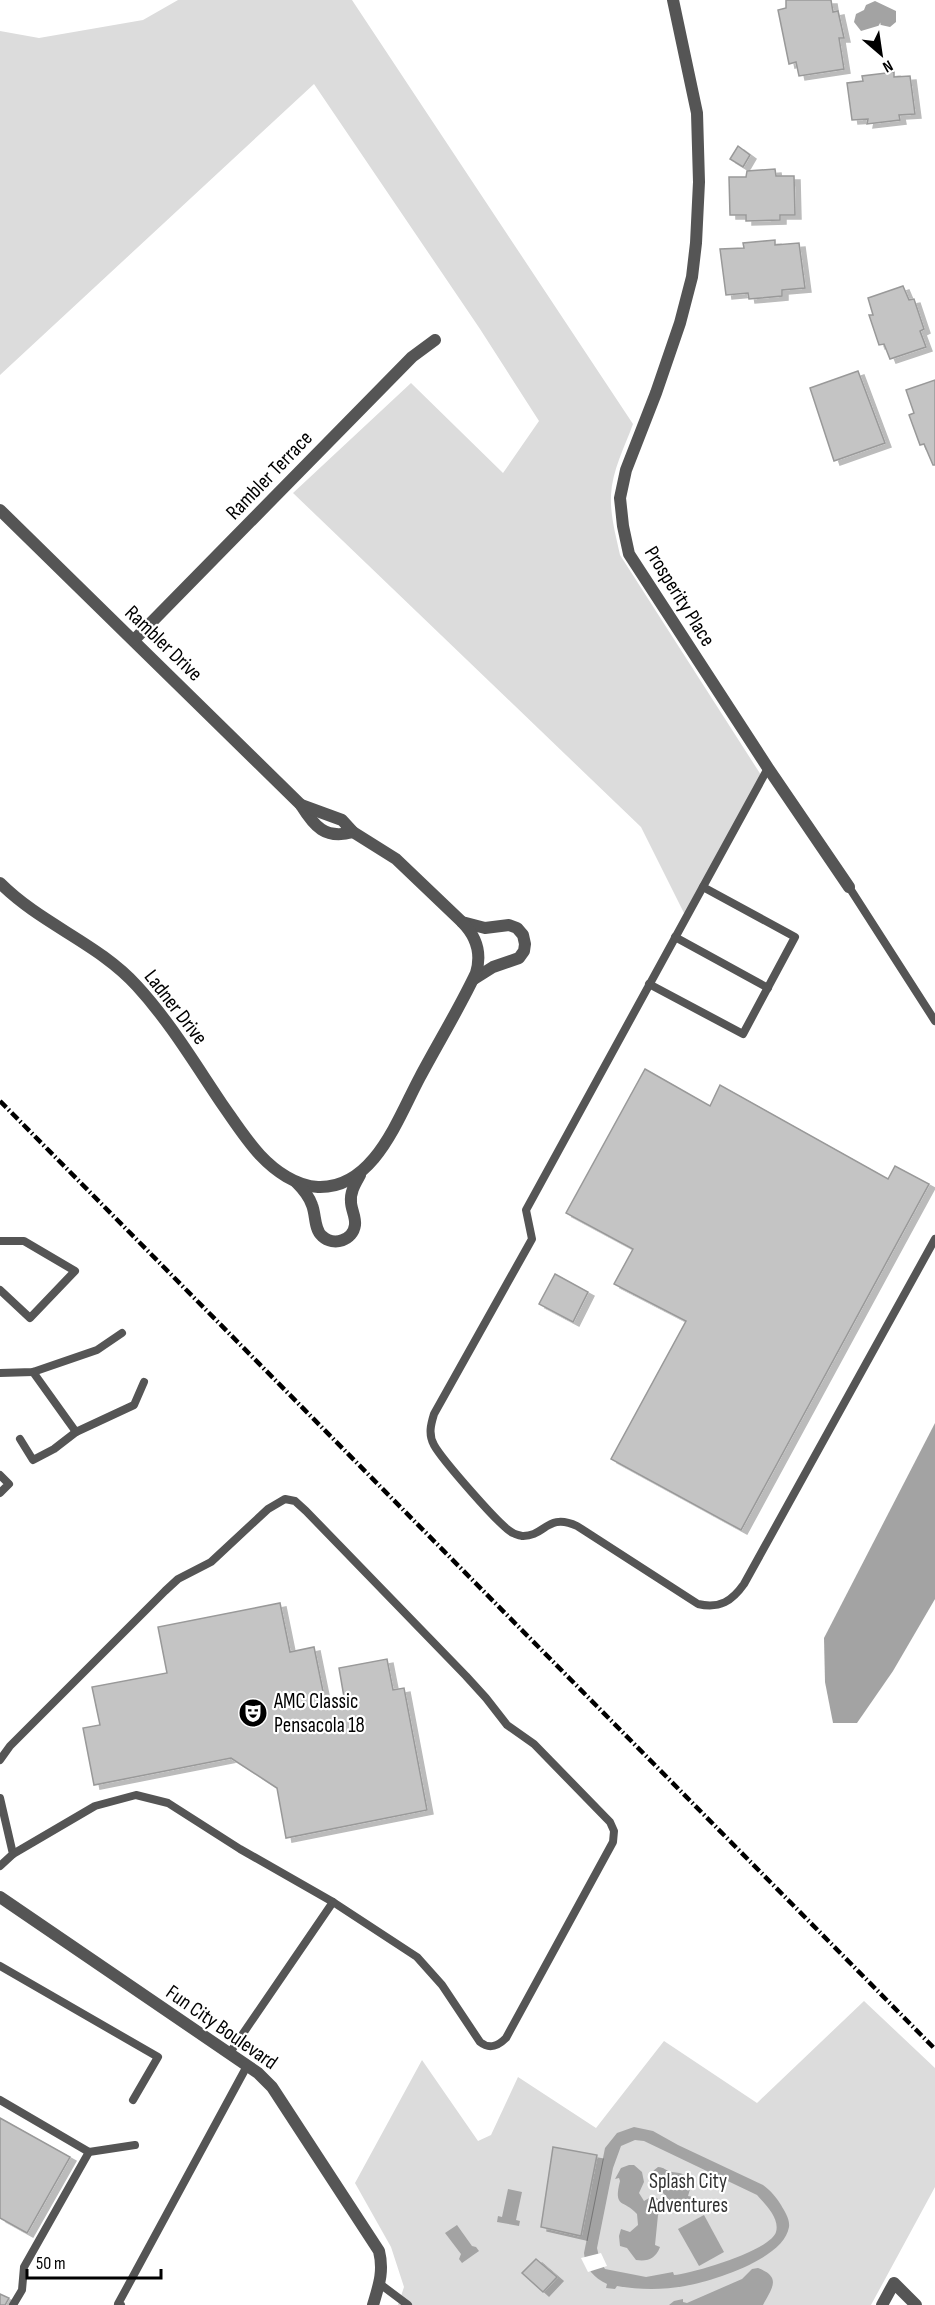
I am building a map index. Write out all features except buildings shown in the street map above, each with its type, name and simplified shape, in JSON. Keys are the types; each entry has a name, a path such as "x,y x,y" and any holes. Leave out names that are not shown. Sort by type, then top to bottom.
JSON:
{"street":[{"name":"Prosperity Place","path":"673,0 697,113 699,182 696,243 692,278 680,323 660,383 626,470 620,498 622,526 629,554 768,768 849,887"},
{"name":"Rambler Terrace","path":"134,640 412,357 435,340"},
{"name":"Rambler Drive","path":"0,510 301,805 319,828 327,833 340,836 352,832"},
{"name":"Rambler Drive","path":"301,805 342,820 352,832 396,859 462,922 471,932 477,945 478,966 473,980"},
{"name":"Ladner Drive","path":"0,884 55,927 118,966 161,1014 259,1154 277,1170 295,1181 311,1186 328,1187 343,1184 360,1174"},
{"path":"462,922 485,928 509,925 517,928 523,935 525,944 524,951 519,958 493,967 473,980"},
{"name":"Ladner Drive","path":"295,1181 304,1191 312,1206 317,1230 322,1236 330,1241 338,1242 346,1239 353,1232 355,1223 351,1202 352,1189 360,1174 382,1148 473,980"},
{"name":"Fun City Boulevard","path":"0,1897 258,2073 280,2097 379,2250 382,2263 380,2284 373,2305"},
{"path":"882,2305 894,2283 916,2305"}],"lane":[{"path":"768,768 526,1210 532,1239 434,1414 430,1427 433,1444 462,1482 512,1533 524,1536 552,1522 566,1521 578,1526 698,1604 721,1605 730,1600 744,1584 935,1239"},
{"path":"649,984 742,1034 768,988 795,937 703,887"},
{"path":"849,887 935,1021"},
{"path":"675,937 768,988"},
{"path":"0,1241 24,1241 75,1271 30,1318 0,1290"},
{"path":"0,1373 33,1372 97,1350 122,1333"},
{"path":"33,1372 76,1432"},
{"path":"20,1439 33,1460 54,1449 76,1432 134,1405 144,1382"},
{"path":"0,1475 9,1484 0,1493"},
{"path":"0,1760 10,1746 178,1579 211,1562 279,1501 285,1499 295,1501 466,1676 507,1725 534,1744 584,1793 610,1822 614,1831 613,1842 507,2038 492,2047 485,2047 480,2042 442,1985 417,1957 333,1902 240,1849 168,1803 136,1795 95,1806 13,1854 0,1866"},
{"path":"0,1798 13,1854"},
{"path":"229,2054 333,1902"},
{"path":"0,1966 158,2057 133,2100"},
{"path":"121,2305 118,2304 247,2066"},
{"path":"0,2100 89,2152 135,2145"},
{"path":"13,2305 22,2290 24,2267 89,2152"},
{"path":"380,2284 408,2305"}],"green space":[{"path":"178,0 352,0 633,424 616,468 611,495 612,518 620,555 761,775 687,919 641,827 293,493 411,383 503,473 539,421 480,329 314,84 0,375 0,31 39,38 143,20"},
{"name":"Splash City Adventures","path":"864,2001 935,2068 935,2187 871,2305 398,2305 404,2287 391,2247 355,2183 422,2060 478,2141 491,2135 518,2077 596,2128 664,2041 757,2103"}],"shaded area":[{"path":"875,1 896,11 896,22 890,27 881,25 861,31 854,22 856,14"},
{"path":"935,1423 935,1599 893,1671 857,1723 833,1723 825,1682 824,1638"},
{"path":"634,2127 653,2131 763,2185 781,2205 789,2221 784,2239 775,2249 746,2267 712,2279 668,2288 643,2289 617,2286 615,2289 606,2288 607,2284 594,2276 588,2268 584,2253 605,2148 617,2133","holes":["635,2140 644,2141 757,2195 768,2207 776,2222 776,2232 771,2239 730,2260 674,2275 673,2272 646,2277 605,2269 600,2261 597,2248 613,2168 621,2146"]},
{"path":"634,2165 642,2172 644,2182 639,2193 644,2201 651,2197 657,2198 662,2205 658,2215 655,2245 660,2247 654,2256 644,2260 636,2260 627,2248 620,2246 621,2229 630,2232 638,2225 637,2214 619,2200 620,2181 619,2178 615,2179 621,2168"},
{"path":"658,2167 682,2174 688,2179 691,2186 688,2196 693,2197 688,2202 675,2206 667,2204 670,2201 652,2178 653,2171"},
{"path":"508,2189 522,2192 516,2220 520,2221 519,2226 497,2222 498,2216 502,2217"},
{"path":"704,2215 724,2252 699,2266 678,2229"},
{"path":"457,2225 472,2246 479,2251 462,2263 459,2259 461,2254 445,2233"},
{"path":"758,2268 773,2279 772,2288 763,2305 669,2305 683,2299 683,2302 687,2303 742,2279 752,2269"}],"pier":[{"path":"601,2253 607,2266 588,2272 581,2258"}],"railway":[{"path":"0,1101 935,2049"}],"place":[{"name":"AMC Classic Pensacola 18","path":"253,1713"}]}
